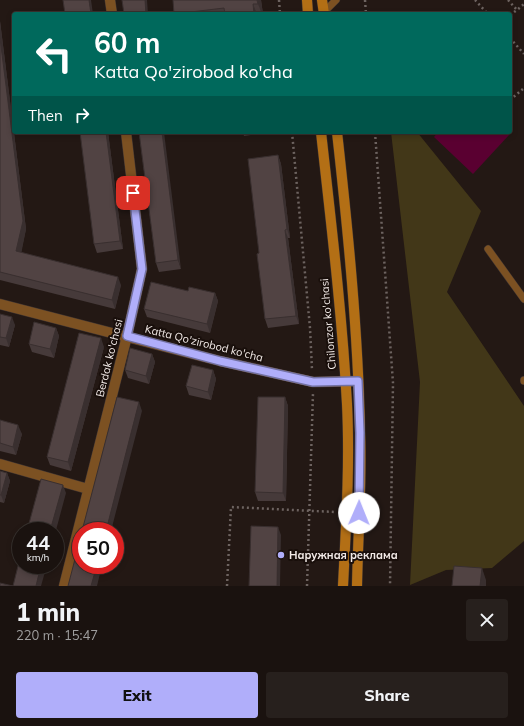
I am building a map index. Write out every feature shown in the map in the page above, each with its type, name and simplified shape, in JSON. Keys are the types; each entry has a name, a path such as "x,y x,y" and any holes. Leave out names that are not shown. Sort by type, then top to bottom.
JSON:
{"main road":[{"path":"307,0 308,12"},
{"path":"322,0 324,12"},
{"name":"Chilonzor ko'chasi","path":"321,134 345,381 348,434 343,586"},
{"path":"337,134 349,239 358,381 360,433 357,586"}],"street":[{"path":"110,0 112,12"},
{"name":"Berdak ko'chasi","path":"64,586 127,336 142,269 126,134"},
{"name":"Katta Qo'zirobod ko'cha","path":"0,304 220,361 313,382 358,381"},
{"path":"0,464 88,489"}],"lane":[{"path":"325,12 336,0"},
{"path":"488,249 524,298"}],"path":[{"path":"279,0 280,12"},
{"path":"365,0 366,12"},
{"path":"475,0 486,12"},
{"path":"508,0 517,10"},
{"path":"512,14 524,4"},
{"path":"512,40 524,54"},
{"path":"512,98 524,88"},
{"path":"292,134 310,328 313,382 311,511 307,586"},
{"path":"375,134 393,382 390,586"},
{"path":"228,586 231,507 346,513"}],"shaded area":[{"path":"391,134 419,134 481,211 447,292 524,406 524,541 492,568 446,570 410,585 420,382"},
{"path":"436,134 509,135 473,174 434,137"}],"building":[{"path":"63,0 89,0 91,12 65,12"},
{"path":"122,0 145,0 146,12 124,12"},
{"path":"173,0 257,0 258,4 253,4 254,12 225,12 224,8 191,12 174,12"},
{"path":"0,38 23,221 16,251 118,277 112,300 0,272"},
{"path":"80,134 106,134 120,241 94,244"},
{"path":"139,134 162,134 178,260 156,263"},
{"path":"278,155 287,229 285,230 296,316 265,319 248,159"},
{"path":"151,282 188,291 189,287 215,293 207,324 144,309"},
{"path":"0,314 12,317 6,338 0,337"},
{"path":"34,322 56,328 50,349 29,344"},
{"path":"79,333 101,338 68,462 47,457"},
{"path":"130,348 152,354 146,376 125,370"},
{"path":"192,365 213,370 208,392 186,386"},
{"path":"117,397 139,402 108,522 84,522"},
{"path":"258,397 285,397 283,493 255,492"},
{"path":"0,420 18,425 13,447 0,443"},
{"path":"0,471 7,473 1,495 0,495"},
{"path":"41,479 63,485 53,522 29,522"},
{"path":"251,526 278,527 277,586 249,586"},
{"path":"454,566 482,568 480,586 452,586"},
{"path":"72,571 72,574 94,574 91,586 68,586"},
{"path":"16,574 39,574 36,586 13,586"},
{"path":"0,583 13,586 0,586"}],"place":[{"name":"Наружная реклама","path":"281,555"}],"route":[{"path":"133,193 142,269 127,336 220,361 313,382 358,381 360,433 359,513"}]}
